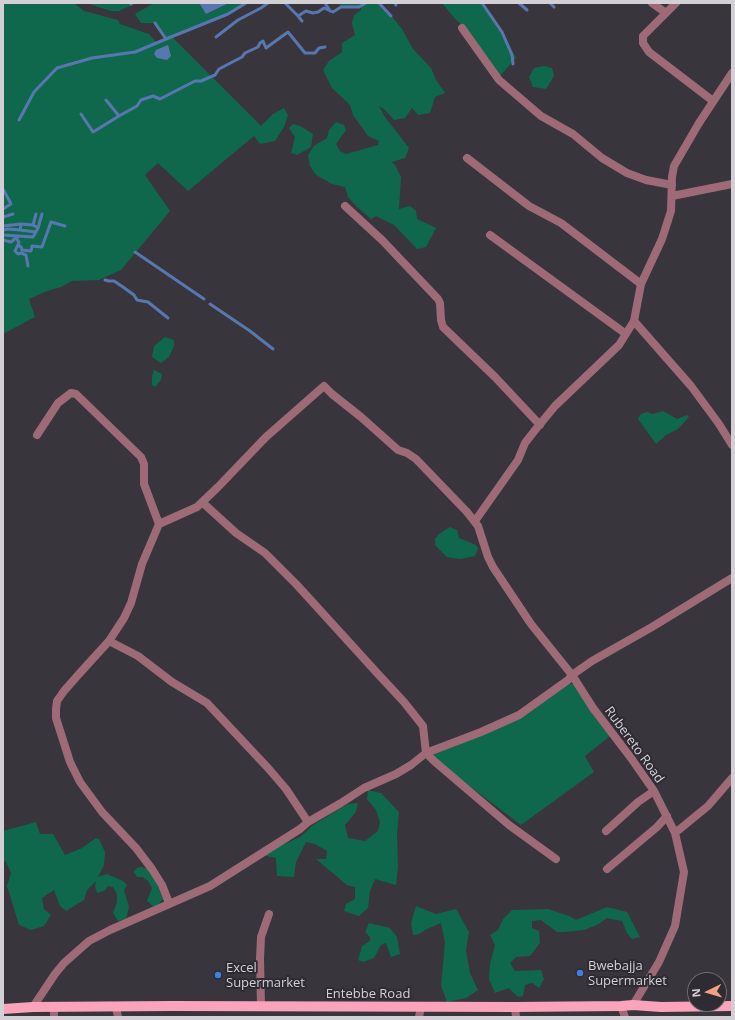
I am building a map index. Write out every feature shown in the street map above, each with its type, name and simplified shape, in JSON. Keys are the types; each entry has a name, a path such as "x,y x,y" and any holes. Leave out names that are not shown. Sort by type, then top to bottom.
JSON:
{"main road":[{"name":"Entebbe Road","path":"3,1009 33,1007 54,1012 116,1007 261,1006 420,1012 516,1012 633,1005 661,1008 732,1006"}],"street":[{"path":"652,3 666,13"},
{"path":"676,3 642,36 643,43 649,52 714,101"},
{"path":"462,28 499,80 541,116 574,134 602,158 627,173 646,180 672,185"},
{"path":"169,903 162,885 152,869 136,848 102,812 80,782 70,762 56,718 57,701 64,691 110,641 131,603 142,564 159,524 191,510 202,502 266,437 324,386 345,406 361,417 398,450 407,453 416,459 475,521 518,460 525,443 540,424 555,406 619,345 634,321 641,284 662,239 671,211 674,166 732,73"},
{"path":"467,158 528,206 561,223 641,284"},
{"path":"672,196 732,184"},
{"path":"345,206 382,240 438,299 440,303 443,327 495,377 540,424"},
{"path":"490,235 626,334"},
{"path":"634,321 692,386 720,424 732,445"},
{"path":"37,435 58,403 71,393 76,394 141,457 144,464 144,484 159,524"},
{"path":"202,502 236,533 265,553 297,585 404,702 423,726 426,752 434,761 509,825 556,859"},
{"name":"Rubereto Road","path":"475,521 493,568 531,624 572,675 593,708 654,791 675,833 684,872 675,926 659,962 633,1005"},
{"path":"33,1007 64,963 90,941 110,930 210,886 300,829 308,822 364,788 396,774 411,765 426,752 482,732 519,715 592,661 652,627 732,578"},
{"path":"110,641 138,656 172,682 207,704 286,789 308,822"},
{"path":"675,833 708,806 732,778"},
{"path":"606,831 638,802 654,791"},
{"path":"607,869 657,827 667,816"},
{"path":"261,1006 261,937 269,914"},
{"path":"621,1006 624,1017"},
{"path":"116,1007 118,1017"}],"green space":[{"path":"3,3 74,3 84,11 118,20 120,24 149,34 156,42 166,38 155,23 141,23 135,14 154,3 199,3 206,14 229,3 246,3 228,14 172,37 261,126 273,114 284,108 288,115 284,127 275,141 260,144 254,136 188,191 158,163 145,175 170,211 121,270 99,280 72,281 61,287 29,299 35,317 3,334"},
{"path":"86,3 137,3 119,11 111,11"},
{"path":"338,3 381,3 402,29 413,49 431,68 436,80 445,93 435,97 430,113 418,115 412,108 405,118 394,120 379,106 385,117 409,148 405,158 392,162 401,177 399,209 410,206 416,211 417,219 436,228 426,247 417,249 394,225 376,216 371,219 348,197 345,187 332,184 316,175 310,166 308,155 314,146 327,138 329,130 336,122 344,125 346,130 336,144 340,151 346,154 378,145 379,141 368,136 353,115 350,105 332,88 323,70 329,61 342,52 342,43 355,35 352,23 354,15 361,10 361,6 341,7"},
{"path":"442,3 483,4 503,32 516,58 500,76 464,26 456,20"},
{"path":"544,66 552,68 554,76 546,89 533,87 529,77 534,68"},
{"path":"293,124 300,126 313,134 311,147 297,155 291,153 295,137 289,128"},
{"path":"165,337 174,340 174,346 169,357 161,363 152,357 154,346"},
{"path":"154,370 162,374 161,380 155,387 152,385"},
{"path":"663,411 677,419 687,415 689,417 678,429 666,435 656,444 638,419 641,414 647,412 652,414"},
{"path":"450,527 457,530 459,538 476,545 478,549 475,556 460,559 447,557 435,545 435,539 439,534"},
{"path":"567,684 574,684 610,736 585,756 594,772 521,825 430,756 521,716"},
{"path":"368,790 381,793 399,812 397,834 398,867 396,885 375,879 370,891 368,908 359,916 344,911 346,904 355,899 355,887 347,885 316,859 326,859 327,851 315,844 306,842 296,862 294,877 277,876 276,858 262,855 300,837 313,825 348,804 358,803 356,812 345,825 348,838 365,841 378,831 380,822 376,810 367,799"},
{"path":"36,822 40,834 53,834 65,855 82,848 96,838 99,839 105,852 104,865 98,877 107,874 123,881 127,885 124,890 129,907 126,919 118,921 113,913 117,902 117,894 113,887 108,886 104,891 97,893 95,886 96,881 87,890 84,900 66,911 60,906 54,890 42,898 44,909 51,915 44,926 31,930 19,925 7,886 11,873 6,862 3,860 3,831"},
{"path":"141,867 149,869 153,874 163,899 155,908 147,901 152,888 148,881 143,877 137,877 134,872 137,868"},
{"path":"416,906 436,914 456,909 469,932 466,950 470,973 478,990 466,998 447,1002 441,986 445,942 441,923 419,934 413,935 411,923"},
{"path":"607,907 627,912 640,937 632,939 627,933 622,921 607,918 599,924 584,930 564,932 557,932 541,920 532,921 532,928 539,931 540,943 530,956 516,957 510,963 515,971 541,970 544,979 539,988 532,983 525,985 523,996 518,997 509,988 495,993 489,979 490,964 495,945 490,935 498,930 503,919 512,910 548,909 576,920"},
{"path":"369,923 390,928 397,937 400,954 391,957 386,943 381,945 374,958 363,962 358,960 362,946 370,941 370,937 365,932"}],"water":[{"path":"199,3 229,3 206,14"},
{"path":"168,45 171,56 167,60 157,58 154,54 156,50"}],"waterway":[{"path":"155,23 166,39 228,14 246,3"},
{"path":"216,37 238,20 268,3"},
{"path":"285,3 302,21"},
{"path":"325,3 330,11"},
{"path":"298,16 306,11 313,13 324,8 333,12 341,7 359,7 366,3"},
{"path":"379,3 391,16"},
{"path":"482,3 502,32 512,55 513,64"},
{"path":"519,3 527,10"},
{"path":"550,3 554,7"},
{"path":"106,100 119,116 137,106 141,100 153,96 160,99 195,81 201,81 215,75 219,69 258,47 263,41 266,48 288,32 305,53 315,53 319,48 325,47"},
{"path":"19,120 34,92 57,68 92,58 135,52 166,39"},
{"path":"81,114 93,132 119,116"},
{"path":"3,189 11,204 3,209"},
{"path":"3,217 13,214"},
{"path":"33,225 36,214"},
{"path":"3,235 33,237 38,228 42,214"},
{"path":"16,238 19,242 18,245 22,250 31,251 32,246 42,247 51,222 65,226"},
{"path":"3,226 21,224 33,225 38,228"},
{"path":"3,230 20,230 21,224"},
{"path":"20,230 36,232"},
{"path":"3,240 11,242 17,237"},
{"path":"18,245 15,251 18,254 21,253 26,255 28,266"},
{"path":"135,252 204,299"},
{"path":"105,280 114,281 134,295 137,300 148,302 168,318"},
{"path":"210,304 250,331 273,349"}],"place":[{"name":"Bwebajja Supermarket","path":"580,973"},
{"name":"Excel Supermarket","path":"218,975"}]}
